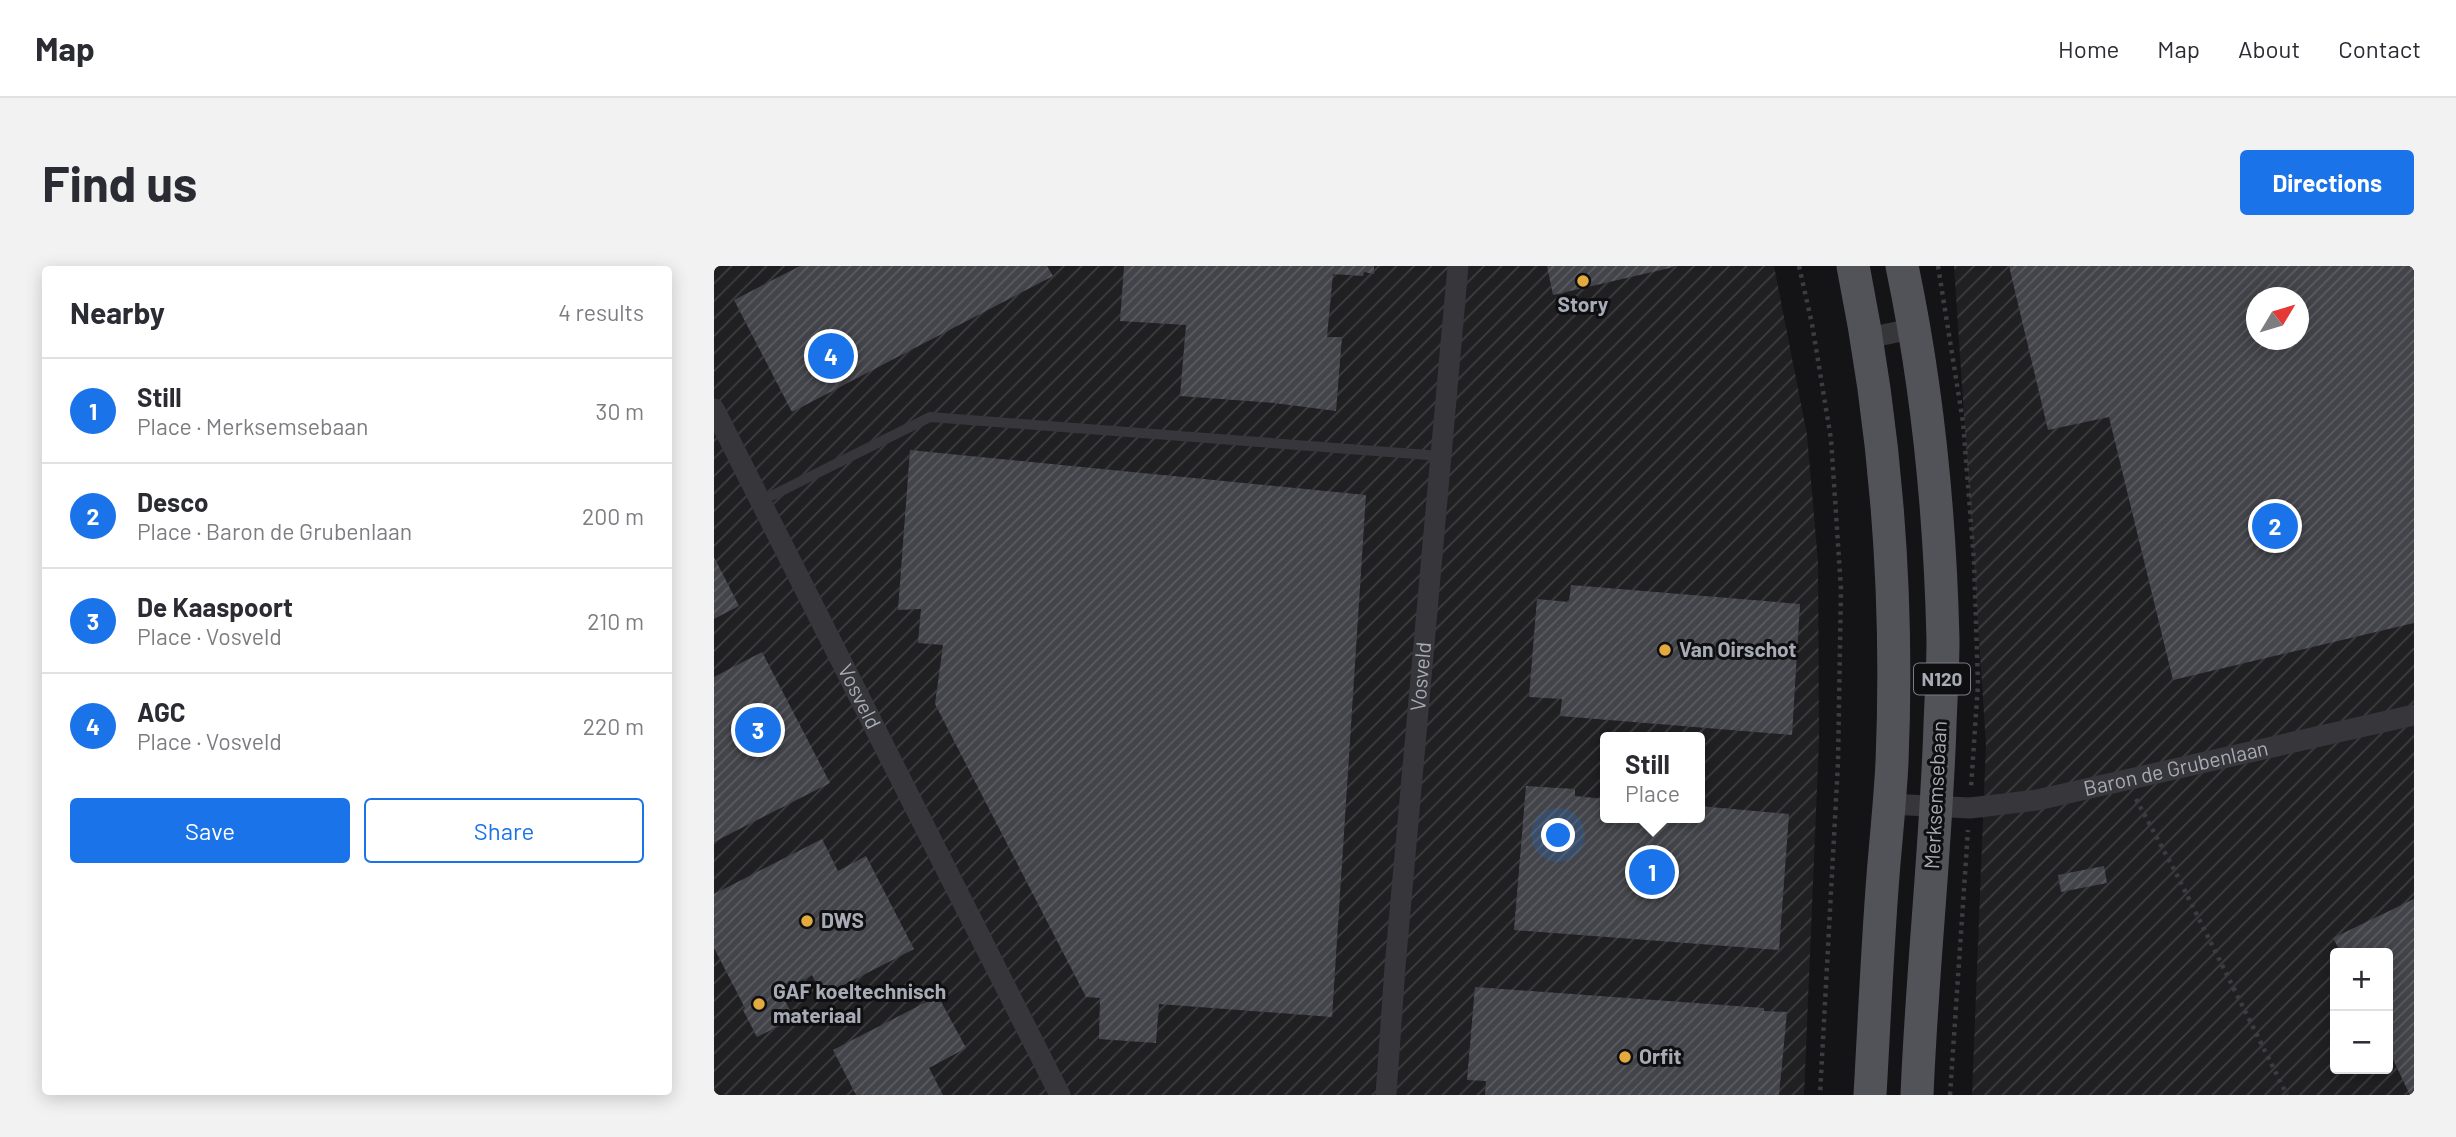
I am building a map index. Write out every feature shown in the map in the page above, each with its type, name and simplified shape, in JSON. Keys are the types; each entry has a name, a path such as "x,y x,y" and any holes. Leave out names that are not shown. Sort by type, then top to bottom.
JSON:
{"main road":[{"name":"N120","path":"1853,266 1868,338 1882,436 1893,580 1892,762 1870,1095"},
{"name":"Merksemsebaan","path":"1902,266 1916,328 1936,490 1943,642 1937,807 1917,1095"}],"street":[{"name":"Vosveld","path":"1383,1092 1458,266"},
{"path":"1868,338 1916,328"},
{"name":"Vosveld","path":"714,410 1060,1095"},
{"name":"Baron de Grubenlaan","path":"1888,803 1970,807 2037,800 2414,715"}],"lane":[{"path":"761,501 930,417 1441,456"}],"path":[{"path":"1799,266 1812,324 1831,439 1841,589 1838,762 1820,1095"},
{"path":"2126,779 2287,1095"}],"shaded area":[{"path":"714,266 1774,266 1807,435 1818,562 1819,741 1804,1095 714,1095"},
{"path":"1954,266 2414,266 2414,1095 1972,1095 1986,744"}],"building":[{"path":"800,266 1047,266 1053,276 792,412 734,300"},
{"path":"1124,266 1374,266 1374,274 1333,274 1327,337 1342,337 1336,411 1180,396 1186,325 1120,321"},
{"name":"Story","path":"1547,266 1674,266 1674,267 1553,295"},
{"path":"2009,266 2414,266 2414,623 2173,680 2109,417 2048,430"},
{"path":"910,450 1366,495 1332,1017 1159,1004 1156,1043 1099,1039 1100,998 1086,997 935,704 943,645 918,643 921,609 898,610"},
{"path":"714,557 739,606 714,619"},
{"name":"Van Oirschot","path":"1571,585 1800,604 1792,735 1560,716 1562,699 1529,697 1537,599 1569,602"},
{"path":"762,652 830,783 714,842 714,677"},
{"path":"1526,786 1575,789 1575,796 1600,798 1600,823 1705,823 1705,807 1789,814 1779,950 1514,930"},
{"name":"DWS","path":"822,839 838,871 866,856 914,949 822,996 812,975 780,991 794,1018 757,1037 714,948 714,894"},
{"path":"2104,866 2107,883 2061,892 2058,875"},
{"path":"2414,899 2414,1095 2410,1095 2393,1059 2393,948 2338,948 2333,938"},
{"name":"Orfit","path":"1475,987 1764,1008 1764,1011 1787,1012 1779,1095 1485,1095 1486,1081 1467,1080"},
{"path":"938,996 966,1048 929,1068 943,1095 856,1095 833,1050"}],"place":[{"name":"Story","path":"1583,281"},
{"name":"AGC","path":"831,356"},
{"name":"Desco","path":"2275,526"},
{"name":"Van Oirschot","path":"1665,650"},
{"name":"De Kaaspoort","path":"758,730"},
{"name":"Still","path":"1652,872"},
{"name":"DWS","path":"807,921"},
{"name":"GAF koeltechnisch materiaal","path":"759,1004"},
{"name":"Orfit","path":"1625,1057"}]}
